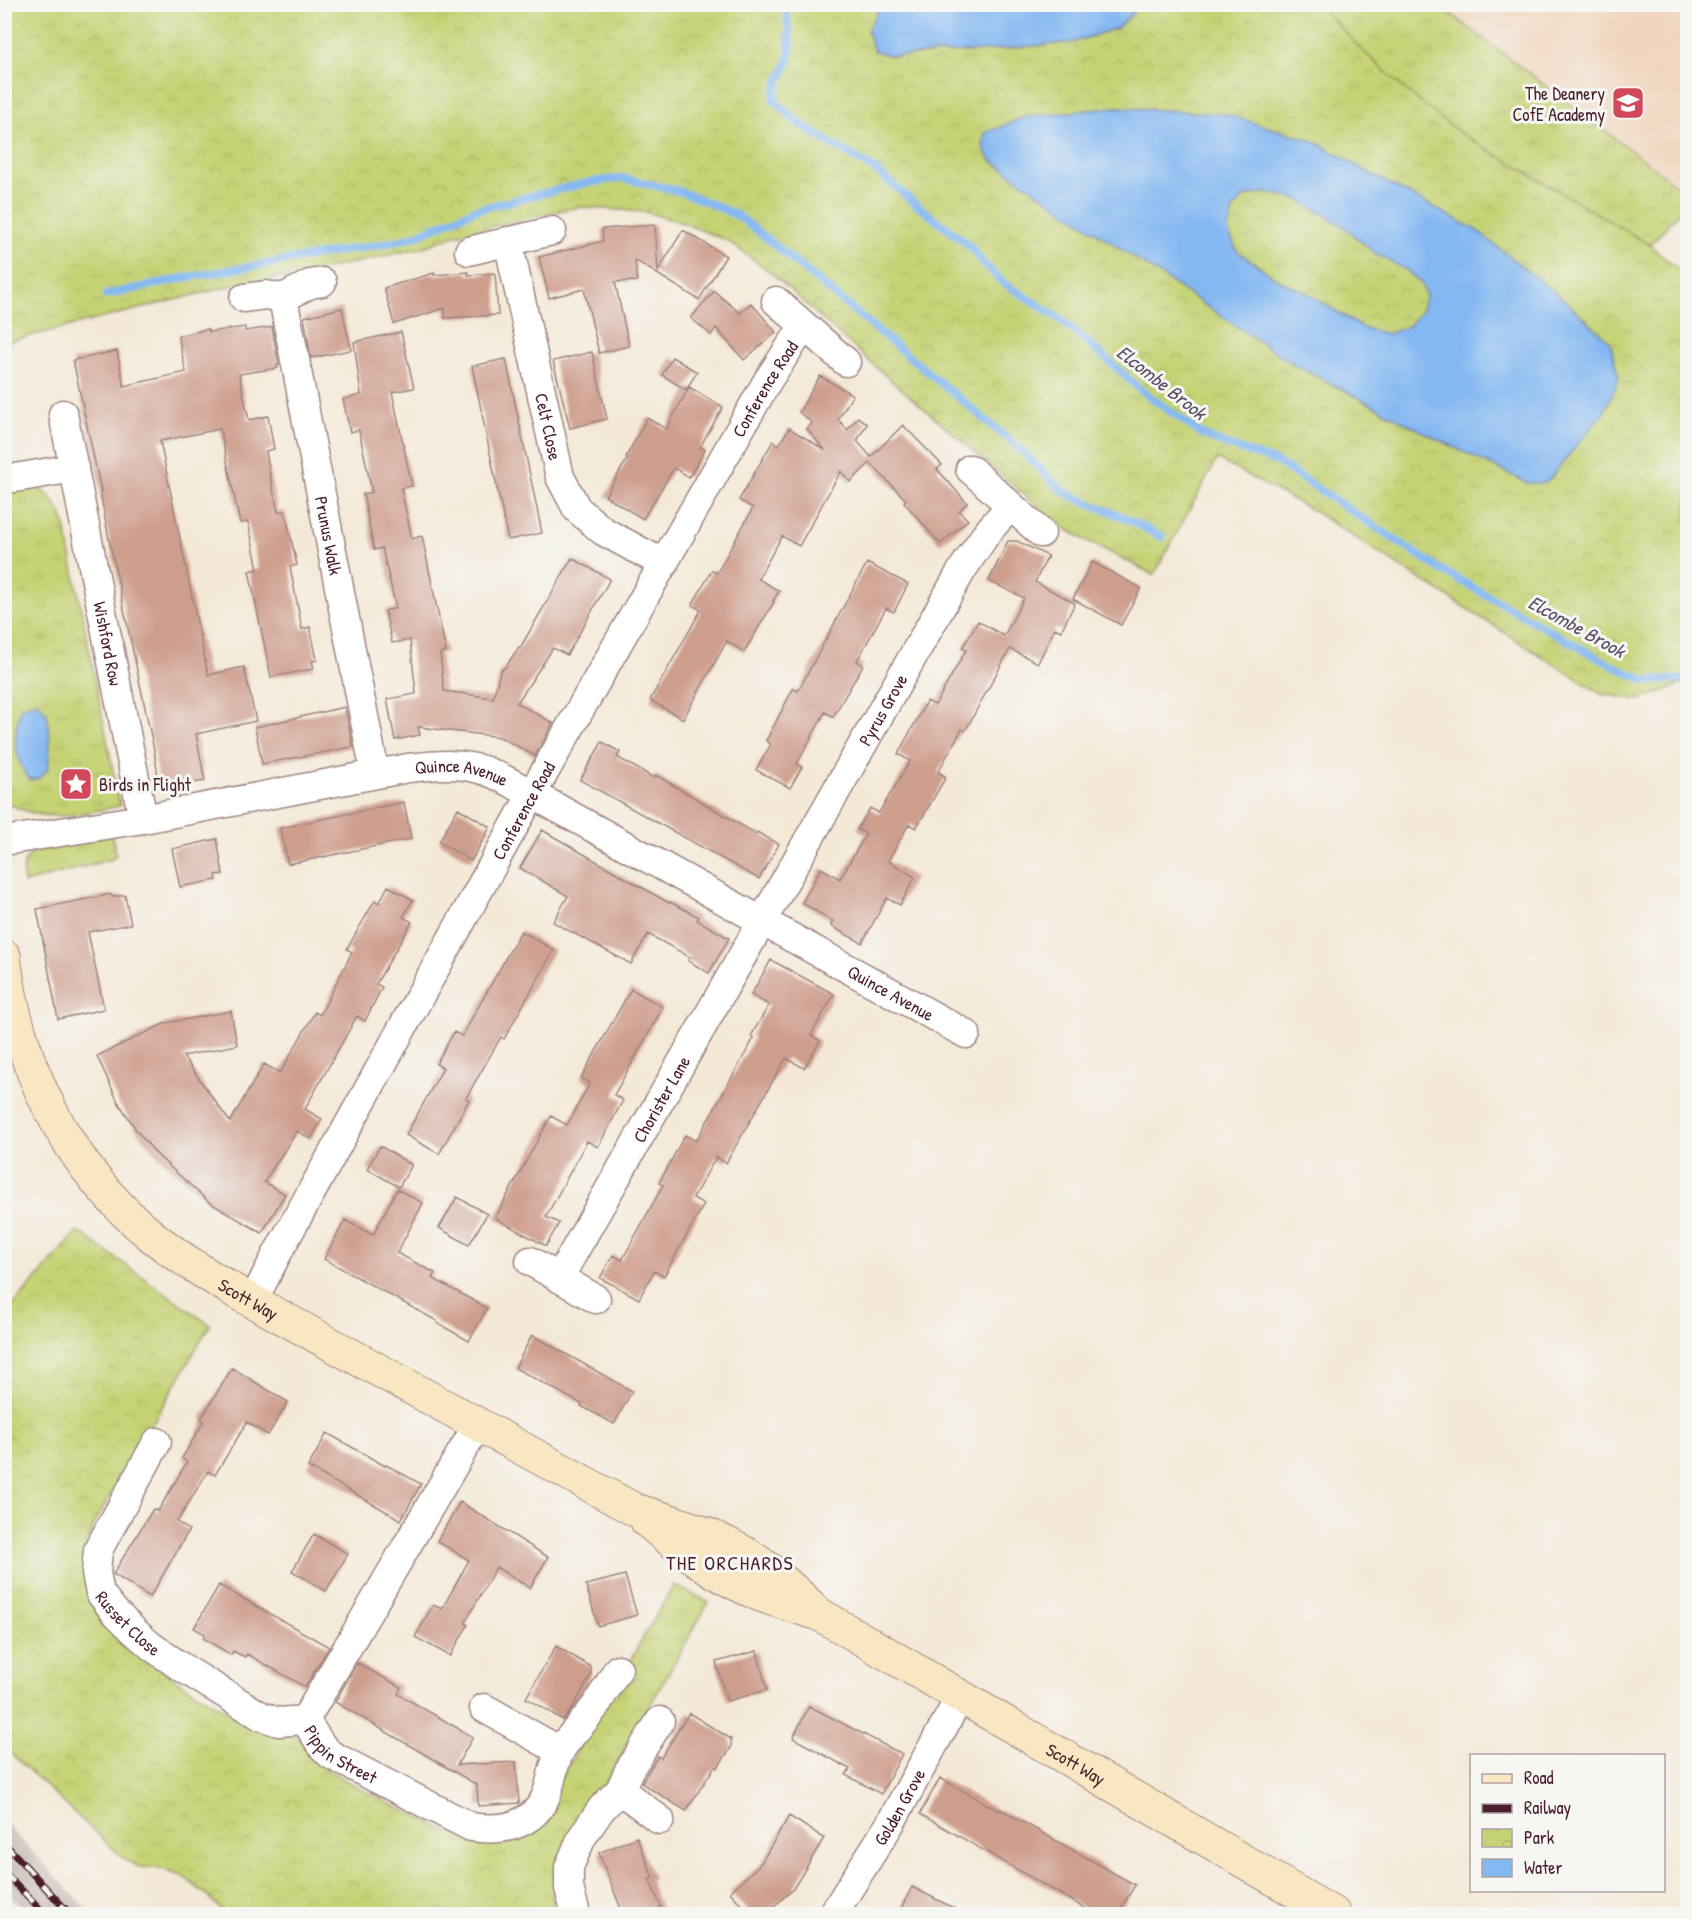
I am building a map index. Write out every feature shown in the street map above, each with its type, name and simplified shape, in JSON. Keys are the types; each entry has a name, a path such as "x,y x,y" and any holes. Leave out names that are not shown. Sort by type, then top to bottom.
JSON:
{"street":[{"path":"468,251 552,231"},
{"name":"Celt Close","path":"508,241 560,477 577,509 603,531 664,564"},
{"path":"244,298 266,295 283,298 310,284 322,282"},
{"name":"Prunus Walk","path":"283,298 375,773"},
{"name":"Conference Road","path":"776,301 846,362"},
{"name":"Conference Road","path":"253,1301 532,794 768,380 804,326"},
{"name":"Wishford Row","path":"63,414 143,819"},
{"path":"15,478 74,468"},
{"path":"970,469 1041,533"},
{"name":"Pyrus Grove","path":"762,920 962,570 986,534 1010,506"},
{"name":"Quince Avenue","path":"4,841 143,819 375,773 437,764 464,765 487,771 532,794 966,1034"},
{"name":"Chorister Lane","path":"559,1278 762,920"},
{"name":"Scott Way","path":"4,957 15,1013 33,1072 60,1130 81,1161 123,1210 151,1235 201,1271 635,1510 701,1532 744,1552 774,1573 819,1614 1334,1914"},
{"path":"530,1261 596,1299"},
{"name":"Pippin Street","path":"478,1424 305,1720 322,1746 331,1755 471,1827 486,1829 518,1825 538,1809 549,1789 551,1773 560,1751 593,1708 618,1669"},
{"name":"Russet Close","path":"156,1442 98,1550 96,1574 100,1593 134,1631 178,1665 261,1716 278,1722 305,1720"},
{"name":"Golden Grove","path":"833,1914 890,1824 960,1697"},
{"path":"483,1708 560,1751"},
{"path":"576,1914 569,1887 569,1867 582,1837 602,1808 620,1790 629,1770 660,1722"},
{"path":"620,1790 660,1820"}],"shaded area":[{"name":"The Deanery CofE Academy","path":"1439,5 1687,5 1687,193 1451,13"},
{"path":"5,1823 90,1914 27,1914 5,1891"}],"green space":[{"path":"29,4 739,4 750,11 753,4 1319,5 1362,50 1411,95 1460,133 1650,245 1687,277 1687,682 1640,700 1601,694 1310,509 1217,459 1154,575 1057,523 877,368 769,271 726,240 683,223 646,212 580,207 559,211 455,235 421,248 299,275 231,286 6,342 4,331 4,9"},
{"path":"1319,5 1439,5 1687,193 1687,203 1650,245 1460,133 1411,95 1362,50"},
{"path":"4,484 26,486 42,491 53,501 64,521 120,806 58,816 33,813 10,805 5,800"},
{"path":"112,834 116,855 112,859 24,883 24,864 33,853 46,847"},
{"path":"78,1231 210,1325 95,1522 87,1543 135,1647 177,1681 243,1721 285,1731 298,1737 322,1767 366,1792 447,1831 480,1841 561,1778 674,1585 709,1602 602,1789 565,1848 554,1881 555,1914 226,1914 180,1874 158,1868 139,1867 125,1860 5,1748 4,1316"}],"water":[{"path":"882,4 1141,5 1117,28 1074,42 981,51 892,56 874,51 867,30"},
{"path":"1116,107 1225,114 1314,141 1476,230 1562,298 1610,342 1619,379 1604,412 1546,483 1528,483 1431,436 1290,362 990,159 983,146 985,133 1025,117","holes":["1266,192 1297,199 1339,223 1376,254 1405,269 1421,283 1426,296 1421,311 1410,325 1388,334 1363,328 1307,293 1280,281 1237,251 1228,230 1233,209 1244,197"]},
{"path":"37,702 47,713 50,742 48,769 40,778 30,780 17,754 16,726 21,707"}],"building":[{"path":"655,225 658,271 683,230 726,256 699,300 635,260 637,281 615,282 629,346 599,353 584,289 549,298 539,257 603,241 602,229"},
{"path":"468,272 468,275 495,273 498,315 445,318 445,308 394,324 384,288 434,273 434,275"},
{"path":"714,291 740,313 751,303 776,332 744,360 716,328 711,335 691,318"},
{"path":"342,308 351,350 311,358 304,317"},
{"path":"245,327 245,331 272,327 278,368 239,374 249,420 268,416 274,449 266,451 270,475 278,512 285,511 297,565 290,567 302,629 310,627 317,660 312,661 314,669 271,677 249,571 258,569 248,522 240,523 220,429 160,441 208,675 244,667 256,721 196,734 205,781 160,789 154,750 73,360 117,351 124,386 186,372 178,336 208,329 209,332"},
{"path":"401,332 414,388 392,392 412,486 401,488 412,539 422,536 446,652 440,653 444,691 493,698 501,669 504,669 520,648 572,558 610,579 567,655 553,648 517,703 553,723 535,756 500,737 418,727 420,735 395,740 387,699 416,694 410,640 392,643 385,611 396,608 382,548 374,550 363,494 372,492 359,430 350,432 343,399 361,395 354,342"},
{"path":"592,352 607,419 570,428 553,361"},
{"path":"672,357 697,372 686,390 662,375"},
{"path":"506,359 542,533 508,540 472,366"},
{"path":"820,376 853,395 838,419 847,430 858,417 867,424 857,441 871,457 903,425 942,465 937,469 967,503 959,511 968,520 940,544 904,502 906,500 870,463 850,482 841,471 799,546 782,536 758,579 779,591 744,652 727,641 683,719 650,700 701,610 692,605 712,570 717,573 753,508 739,500 773,441 779,445 789,428 825,450 807,429 812,423 799,412"},
{"path":"689,387 723,407 700,447 705,450 689,477 674,468 643,519 605,496 628,458 626,457 647,418 666,429"},
{"path":"1008,541 1017,541 1048,556 1035,582 1075,603 1061,631 1055,628 1038,663 1010,649 965,731 962,729 938,772 946,777 916,828 909,824 888,861 915,877 900,905 887,898 862,943 831,926 833,921 802,903 821,868 840,879 866,834 857,829 870,808 879,813 910,761 898,754 927,701 935,705 966,650 962,648 978,621 1004,636 1024,598 989,581"},
{"path":"1092,562 1141,588 1121,625 1073,599"},
{"path":"867,563 908,584 894,612 886,608 857,661 863,665 833,717 825,712 797,764 802,767 790,788 756,770 771,744 766,741 793,689 798,691"},
{"path":"345,707 353,747 262,764 255,727"},
{"path":"602,742 620,752 617,757 654,778 656,775 756,834 757,832 779,844 759,879 580,780"},
{"path":"404,802 411,839 288,864 280,828"},
{"path":"458,808 490,827 471,861 439,842"},
{"path":"542,830 669,903 699,917 697,920 729,938 709,973 688,961 690,957 648,934 631,964 553,922 568,896 520,868"},
{"path":"217,839 223,874 216,875 217,880 180,887 172,849"},
{"path":"388,886 413,900 403,917 412,922 376,984 382,987 365,1021 357,1016 305,1109 322,1119 311,1139 297,1131 264,1182 285,1194 262,1233 210,1203 157,1155 137,1131 118,1102 97,1056 166,1023 231,1011 237,1045 183,1056 230,1122 264,1064 280,1073 315,1012 320,1015 352,952 347,949 375,900 379,903"},
{"path":"111,894 112,897 125,895 131,924 88,932 104,1009 58,1019 37,909"},
{"path":"521,931 554,950 504,1039 501,1037 466,1098 469,1100 439,1154 406,1135 443,1068 436,1064 454,1032 462,1036"},
{"path":"771,960 834,994 811,1035 820,1041 804,1068 786,1058 726,1163 716,1157 693,1198 704,1204 664,1276 654,1271 639,1299 600,1278 613,1255 622,1260 663,1185 659,1183 685,1135 696,1141 754,1038 751,1036 769,1005 751,995"},
{"path":"631,989 663,1007 614,1095 623,1100 598,1147 587,1141 546,1217 559,1223 546,1246 495,1218 551,1116 567,1125 590,1083 581,1078"},
{"path":"380,1146 412,1165 399,1187 367,1169"},
{"path":"397,1189 423,1203 397,1253 435,1273 432,1278 487,1308 469,1341 324,1259 345,1220 373,1235"},
{"path":"457,1197 487,1214 469,1245 439,1228"},
{"path":"532,1335 632,1391 614,1424 515,1368"},
{"path":"232,1368 288,1402 268,1435 247,1422 215,1475 208,1471 177,1522 189,1530 150,1597 113,1574 153,1509 158,1511 187,1462 182,1458 204,1421 201,1419"},
{"path":"327,1433 421,1484 401,1520 308,1467"},
{"path":"460,1502 548,1557 530,1588 496,1567 465,1623 468,1625 450,1656 415,1637 433,1605 442,1609 469,1560 437,1541"},
{"path":"314,1534 348,1554 326,1591 292,1571"},
{"path":"625,1575 637,1615 598,1626 586,1585"},
{"path":"219,1585 329,1647 305,1687 247,1654 245,1657 233,1651 231,1655 203,1638 205,1634 194,1628"},
{"path":"556,1646 591,1667 591,1675 572,1709 563,1720 526,1698"},
{"path":"757,1651 767,1690 727,1701 716,1662"},
{"path":"357,1663 401,1687 398,1694 473,1737 457,1765 516,1762 519,1803 478,1806 477,1785 335,1702"},
{"path":"809,1706 902,1754 881,1794 846,1775 850,1769 793,1738"},
{"path":"689,1713 731,1739 731,1748 717,1768 715,1766 686,1811 641,1783 658,1756 661,1758"},
{"path":"940,1778 1135,1885 1118,1914 1095,1914 920,1814"},
{"path":"789,1816 824,1838 793,1889 766,1914 750,1914 730,1892 761,1863"},
{"path":"637,1837 653,1878 649,1879 664,1914 623,1914 599,1853"},
{"path":"912,1887 965,1914 898,1914"}],"waterway":[{"name":"Elcombe Brook","path":"785,4 790,52 776,88 774,100 810,131 874,169 969,245 1002,282 1057,317 1142,391 1200,433 1216,441 1277,462 1438,568 1604,661 1645,681 1688,679"},
{"path":"106,295 189,277 389,243 416,236 474,210 586,183 622,178 679,191 738,216 760,233 1019,448 1059,488 1162,537"}],"railway":[{"path":"4,1843 70,1914"},
{"path":"4,1872 45,1914"}],"place":[{"name":"The Deanery CofE Academy","path":"1628,103"},
{"name":"Birds in Flight","path":"76,784"}],"district":[{"name":"THE ORCHARDS","path":"730,1562"}]}
